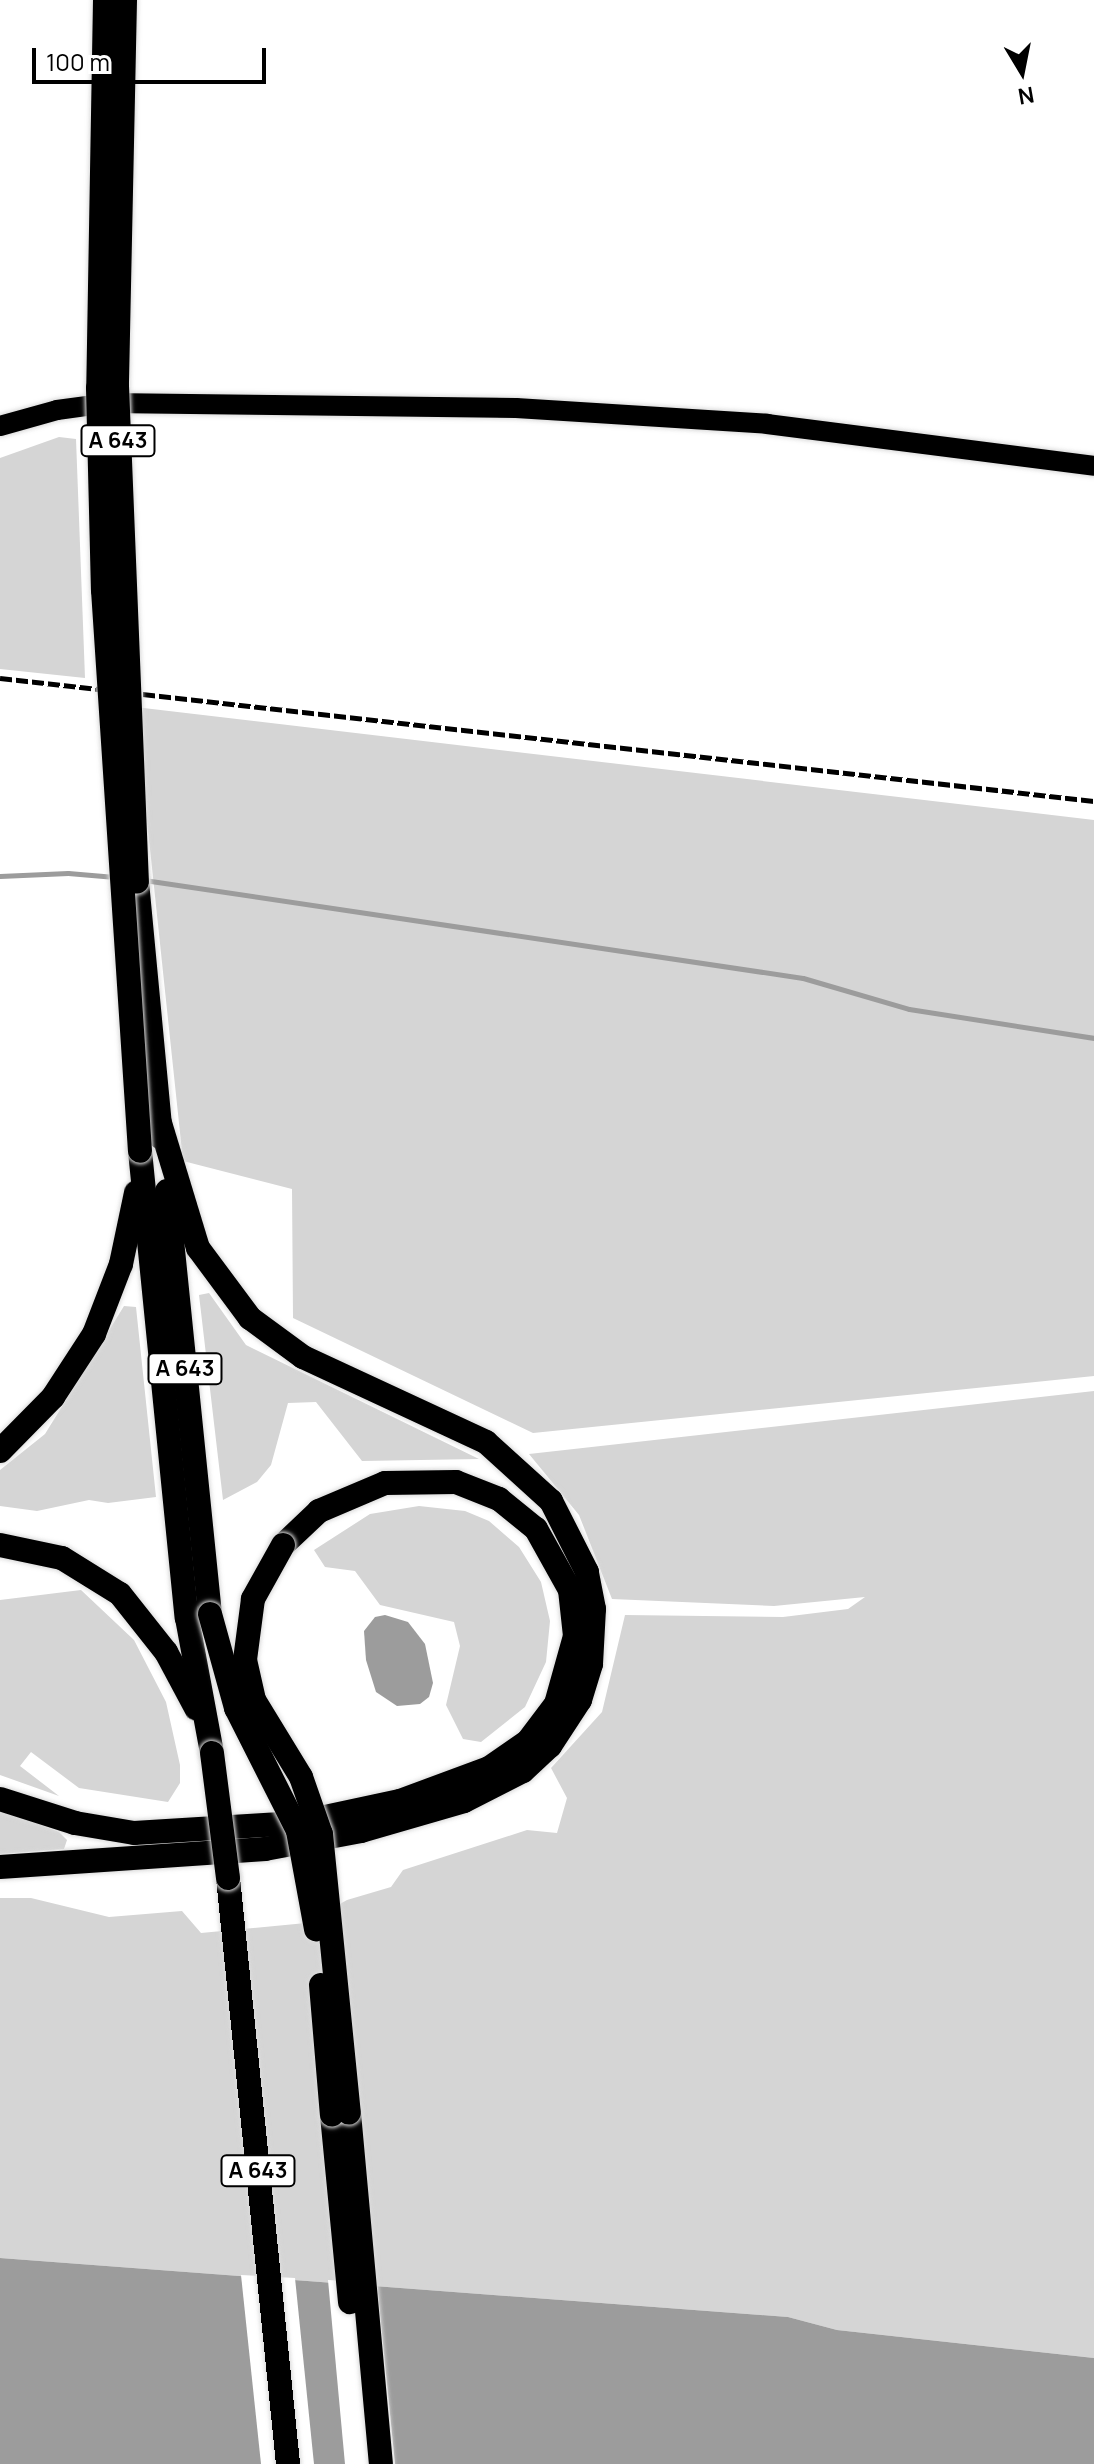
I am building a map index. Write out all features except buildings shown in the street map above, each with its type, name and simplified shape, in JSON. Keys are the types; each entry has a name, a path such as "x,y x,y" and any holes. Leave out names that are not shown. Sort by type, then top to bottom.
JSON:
{"highway":[{"name":"A 643","path":"105,0 98,388 103,590 140,1151 188,1630 212,1753 288,2464"},
{"name":"A 643","path":"125,0 118,221 120,551 137,882 160,1123 215,1641 236,1708 294,1820 311,1879 365,2464"},
{"path":"0,1867 229,1854 507,1781 562,1732 580,1700 591,1664 594,1609 587,1572 551,1501 503,1453 469,1432 303,1357 235,1303 190,1228 160,1123"},
{"path":"0,1451 53,1397 94,1334 121,1264 140,1151"},
{"path":"0,1799 75,1823 158,1834 297,1823 403,1810 489,1768 528,1741 556,1704 575,1636 570,1590 536,1529 478,1489 432,1479 363,1489 302,1525 261,1579 245,1639 254,1700 310,1794 326,1863 381,2464"},
{"path":"0,1545 62,1558 120,1594 177,1670 212,1753"}],"main road":[{"path":"0,426 57,410 108,403 516,408 795,427 1094,466"}],"shaded area":[{"path":"59,437 76,439 85,678 0,669 0,458"},
{"path":"135,707 1094,820 1094,1376 533,1433 293,1318 292,1189 183,1161"},
{"path":"209,1293 246,1345 479,1459 362,1461 316,1402 288,1403 271,1465 257,1482 223,1500 199,1295"},
{"path":"124,1306 136,1307 156,1497 108,1503 89,1500 37,1511 0,1506 0,1470 45,1434"},
{"path":"1094,1391 1094,2358 837,2330 788,2317 0,2258 0,1898 31,1898 109,1917 182,1911 201,1933 306,1923 347,1900 391,1887 403,1870 527,1830 557,1833 567,1798 551,1768 602,1712 625,1615 783,1617 848,1609 865,1597 774,1606 612,1599 579,1515 529,1454"},
{"path":"419,1506 465,1511 489,1521 519,1547 541,1582 550,1621 546,1662 525,1707 481,1742 463,1739 446,1705 460,1646 454,1622 380,1605 355,1571 325,1567 314,1550 370,1514"},
{"path":"81,1590 134,1640 166,1702 180,1765 180,1783 168,1802 79,1788 31,1752 20,1766 59,1796 0,1775 0,1600"},
{"path":"385,1615 408,1622 425,1644 433,1683 429,1697 420,1704 397,1706 376,1692 366,1660 364,1631 375,1617"},
{"path":"0,1809 59,1832 67,1840 64,1849 0,1854"},
{"path":"0,2258 788,2317 837,2330 1094,2358 1094,2464 0,2464"}],"pier":[{"path":"241,2275 295,2278 314,2464 261,2464"},
{"path":"328,2280 377,2283 395,2464 345,2464"}],"waterway":[{"path":"0,876 68,873 115,877"},
{"path":"144,880 803,978 909,1009 1094,1038"}],"railway":[{"path":"0,678 1094,801"}]}
